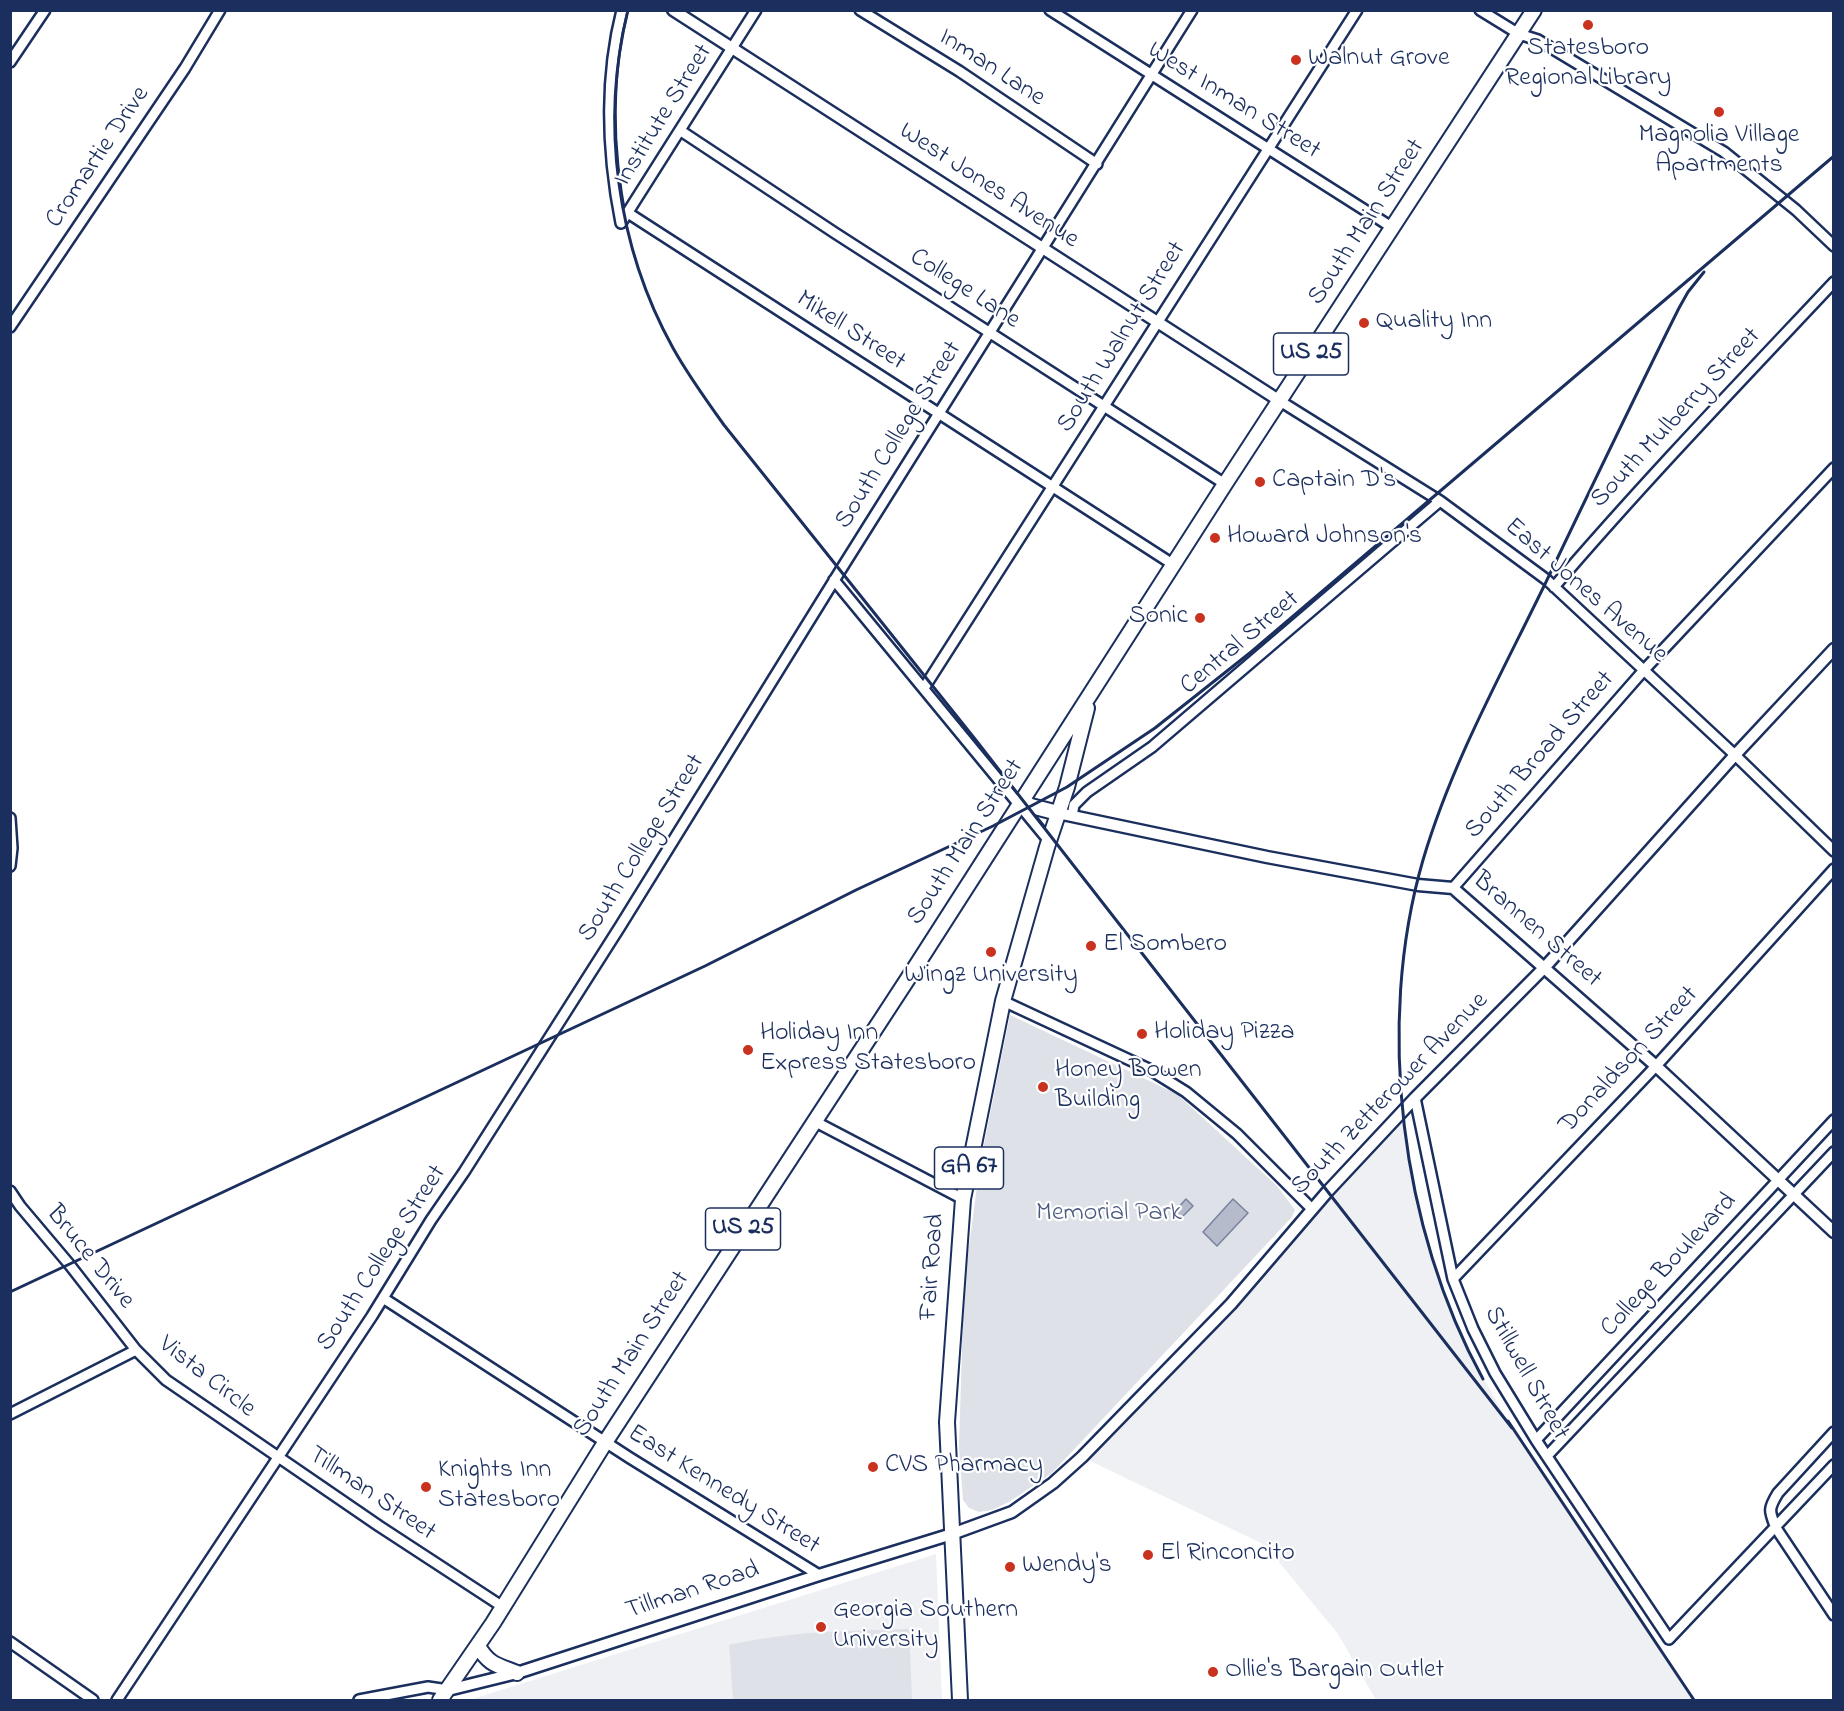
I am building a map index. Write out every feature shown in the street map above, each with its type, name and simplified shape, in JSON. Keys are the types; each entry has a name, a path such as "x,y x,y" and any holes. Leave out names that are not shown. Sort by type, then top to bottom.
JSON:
{"main road":[{"name":"South Main Street","path":"444,1695 478,1646 606,1442 1021,804 1225,484 1534,10"},
{"name":"GA 67","path":"1058,813 1067,787 1089,697"},
{"path":"1021,804 1058,813"},
{"name":"Fair Road","path":"960,1701 947,1422 963,1199 1003,1001 1058,813"},
{"path":"478,1646 486,1659 517,1673"}],"street":[{"path":"10,62 45,10"},
{"name":"Cromartie Drive","path":"10,327 185,68 220,10"},
{"name":"Institute Street","path":"622,10 613,57 608,108 612,170 621,223 756,10"},
{"name":"West Jones Avenue","path":"673,10 1157,324 1280,401"},
{"name":"Inman Lane","path":"860,10 959,71 1097,164"},
{"name":"West Inman Street","path":"1050,10 1393,228"},
{"name":"South College Street","path":"117,1701 382,1298 621,925 834,580 1192,10"},
{"name":"South Walnut Street","path":"924,688 1358,10"},
{"path":"1480,10 1519,34 1538,40 1724,152 1796,210 1833,246"},
{"name":"College Lane","path":"681,131 1225,484"},
{"name":"Institute Street","path":"628,213 654,231"},
{"name":"Mikell Street","path":"654,231 1174,565"},
{"name":"South Mulberry Street","path":"1554,587 1657,470 1833,282"},
{"name":"East Jones Avenue","path":"1280,401 1440,501 1525,562 1735,755 1833,850"},
{"name":"South Broad Street","path":"1453,888 1644,670 1833,468"},
{"name":"Central Street","path":"1072,816 1074,805 1087,792 1152,747 1440,501"},
{"path":"834,580 1021,804 1049,842"},
{"name":"South Zetterower Avenue","path":"952,1534 1012,1512 1068,1470 1231,1304 1312,1209 1415,1098 1545,967 1833,649"},
{"name":"Brannen Street","path":"1058,813 1347,872 1418,885 1453,888 1656,1066 1833,1232"},
{"path":"10,818 12,848 10,866"},
{"name":"Donaldson Street","path":"1453,1279 1656,1066 1833,869"},
{"path":"1003,1001 1149,1069 1186,1092 1237,1134 1312,1209"},
{"name":"Stillwell Street","path":"1415,1098 1453,1279 1473,1329 1495,1373 1536,1440 1669,1639 1776,1528"},
{"name":"College Boulevard","path":"1536,1440 1833,1120"},
{"path":"814,1121 963,1199"},
{"name":"College Boulevard","path":"1547,1456 1833,1152"},
{"name":"Bruce Drive","path":"10,1191 136,1350"},
{"name":"East Kennedy Street","path":"382,1298 819,1575"},
{"name":"Vista Circle","path":"10,1414 136,1350 166,1380 278,1458"},
{"path":"1833,1432 1778,1493 1770,1512 1776,1528 1833,1615"},
{"name":"Tillman Street","path":"278,1458 503,1606"},
{"path":"1776,1528 1833,1465"},
{"name":"Tillman Road","path":"430,1701 952,1534"},
{"path":"10,1642 93,1701"},
{"name":"Tillman Road","path":"358,1701 428,1687 444,1695"}],"shaded area":[{"path":"1404,1110 1411,1174 1420,1216 1432,1261 1467,1349 1512,1428 1694,1700 1376,1700 1338,1634 1265,1545 1082,1457"},
{"name":"Georgia Southern University","path":"936,1554 942,1700 469,1700"}],"green space":[{"name":"Memorial Park","path":"1010,1015 1177,1094 1277,1186 1295,1210 1292,1217 1052,1473 1009,1502 992,1510 979,1512 969,1508 963,1500 959,1447 964,1284 980,1164"},
{"path":"909,1629 912,1700 733,1700 729,1645 796,1634"}],"water":[{"path":"1186,1199 1193,1206 1181,1218 1174,1212"},
{"path":"1233,1199 1248,1213 1217,1246 1203,1232"}],"railway":[{"path":"628,10 615,96 615,140 619,184 638,268 654,309 685,368 724,425 975,739 1512,1428"},
{"path":"10,1292 705,966 856,890 993,826 1067,787 1155,728 1251,652 1834,156"},
{"path":"1483,1379 1455,1321 1432,1258 1415,1193 1404,1126 1399,1057 1401,990 1408,924 1423,860 1463,753 1679,308 1704,272"},
{"path":"1508,1421 1694,1700"}],"place":[{"name":"Statesboro Regional Library","path":"1588,25"},
{"name":"Walnut Grove","path":"1296,60"},
{"name":"Magnolia Village Apartments","path":"1719,112"},
{"name":"Quality Inn","path":"1364,323"},
{"name":"Captain D's","path":"1260,482"},
{"name":"Howard Johnson's","path":"1215,538"},
{"name":"Sonic","path":"1200,618"},
{"name":"El Sombero","path":"1091,946"},
{"name":"Wingz University","path":"991,952"},
{"name":"Holiday Pizza","path":"1142,1034"},
{"name":"Holiday Inn Express Statesboro","path":"748,1050"},
{"name":"Honey Bowen Building","path":"1043,1087"},
{"name":"CVS Pharmacy","path":"873,1467"},
{"name":"Knights Inn Statesboro","path":"426,1487"},
{"name":"El Rinconcito","path":"1148,1555"},
{"name":"Wendy's","path":"1010,1567"},
{"name":"Georgia Southern University","path":"821,1627"},
{"name":"Ollie's Bargain Outlet","path":"1213,1672"}]}
